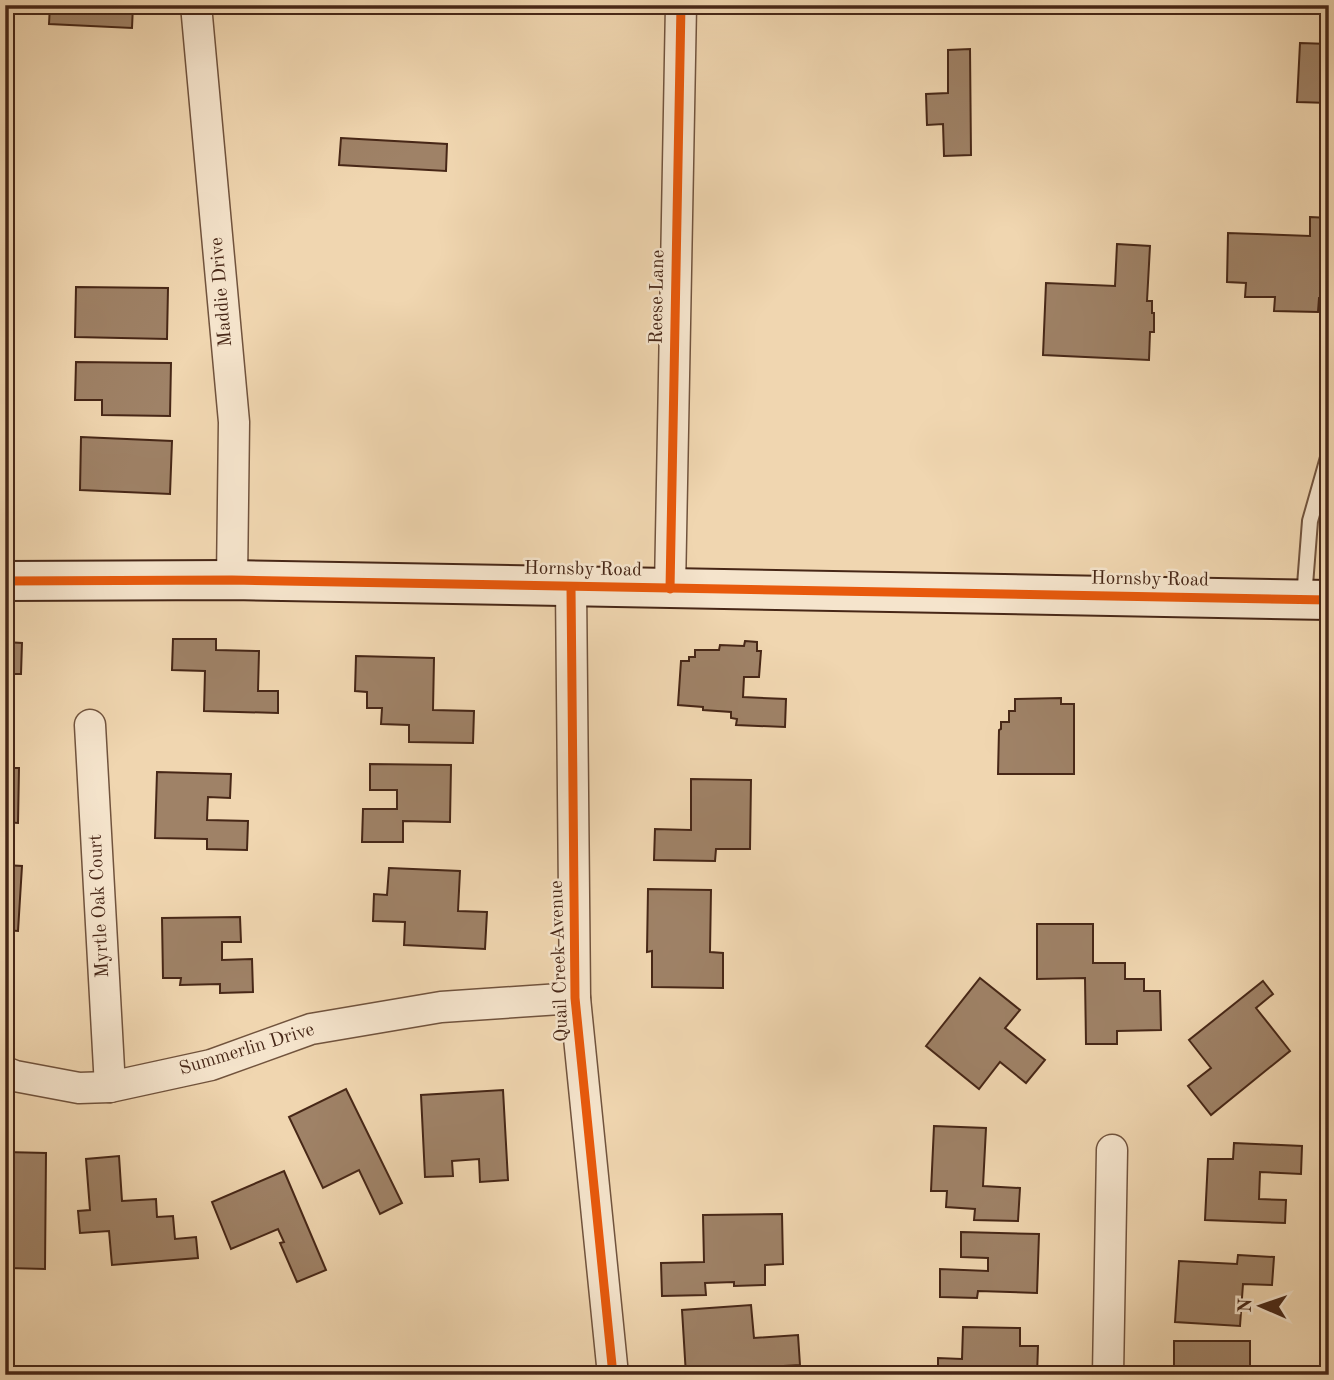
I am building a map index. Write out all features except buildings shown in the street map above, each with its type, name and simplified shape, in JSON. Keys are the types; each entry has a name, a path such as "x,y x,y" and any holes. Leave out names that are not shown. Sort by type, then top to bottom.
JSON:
{"street":[{"name":"Maddie Drive","path":"196,5 234,422 232,580"},
{"name":"Reese Lane","path":"670,589 681,5"},
{"name":"Hornsby Road","path":"5,581 232,580 1317,600"},
{"name":"Quail Creek Avenue","path":"571,587 575,998 613,1375"},
{"name":"Myrtle Oak Court","path":"90,725 110,1087"},
{"name":"Summerlin Drive","path":"5,1072 79,1088 110,1087 211,1065 311,1028 441,1007 575,998"},
{"path":"1108,1375 1112,1150"}],"lane":[{"path":"1317,600 1310,521 1329,454"}],"cycle path":[{"path":"670,589 681,5"},
{"path":"5,581 232,580 1329,600"},
{"path":"571,587 575,998 613,1375"}]}
